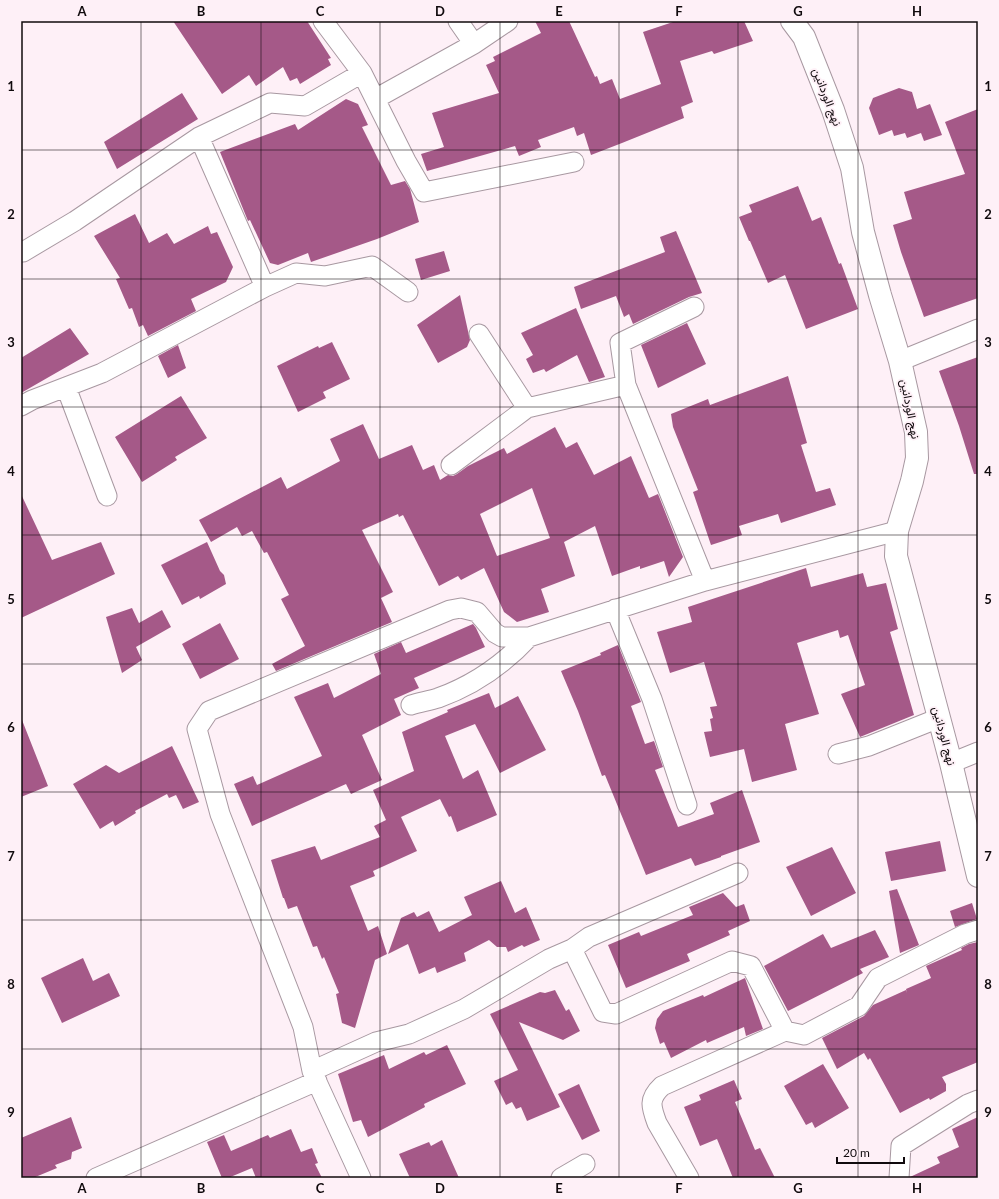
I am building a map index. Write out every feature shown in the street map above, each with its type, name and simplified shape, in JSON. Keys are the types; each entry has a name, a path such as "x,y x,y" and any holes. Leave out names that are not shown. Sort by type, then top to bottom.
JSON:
{"street":[{"path":"323,21 362,73 406,161 424,192 574,162"},
{"path":"458,21 474,44"},
{"path":"375,99 474,44 508,21"},
{"name":"نهج الوردانين","path":"792,21 804,37 852,168 863,232 900,361 916,432 917,458 912,481 897,531 896,556 975,852 978,876"},
{"path":"23,252 75,221 199,137 270,103 305,106 362,73"},
{"path":"199,137 265,287"},
{"path":"21,406 102,374 265,287 296,273 325,276 372,266 408,292"},
{"path":"694,307 620,343 626,385 705,581"},
{"path":"900,361 978,329"},
{"path":"479,334 527,408"},
{"path":"451,465 527,408 626,385"},
{"path":"66,387 107,496"},
{"path":"361,1178 314,1076 303,1027 220,814 197,729 209,711 450,610 461,608 477,612 495,633 502,637 529,637 705,581 897,531"},
{"path":"615,609 652,699 687,805"},
{"path":"411,705 436,698 479,680 503,662 529,637"},
{"path":"838,754 868,746 939,718"},
{"path":"951,763 978,752"},
{"path":"96,1178 314,1076 376,1042 409,1034 464,1009 549,959 572,949 589,937 738,873"},
{"path":"689,1178 657,1123 652,1105 652,1099 655,1092 670,1081 785,1031 804,1036 859,1006 878,978 965,934 978,930"},
{"path":"572,949 603,1012 616,1014 732,961 751,966 785,1031"},
{"path":"899,1178 901,1146 968,1104 978,1100"},
{"path":"561,1178 585,1164"}],"building":[{"path":"173,21 307,21 331,58 328,59 331,65 300,84 297,78 290,81 283,67 256,86 249,75 222,94"},
{"path":"535,21 569,21 595,77 597,76 600,84 612,79 620,99 661,84 643,32 676,21 744,21 753,41 714,54 712,51 680,61 693,102 681,107 684,118 622,143 591,155 584,133 577,136 574,127 538,140 541,147 519,156 515,146 427,171 421,154 444,147 432,113 499,93 486,65 495,61 493,57 541,33"},
{"path":"899,88 912,92 917,109 930,104 942,135 924,141 921,133 907,138 905,133 894,136 892,130 879,135 869,108 873,98"},
{"path":"182,93 198,119 117,169 104,142"},
{"path":"346,99 358,104 368,125 362,127 391,185 405,181 410,189 419,222 377,239 311,262 308,253 278,265 270,263 250,220 248,221 220,152 295,124 298,130"},
{"path":"978,109 978,298 924,317 893,225 912,219 904,192 965,174 945,122"},
{"path":"798,186 812,221 821,217 839,264 841,263 858,309 806,329 785,275 768,283 739,217 752,212 749,205"},
{"path":"135,214 149,243 167,233 174,244 208,226 211,234 217,232 233,267 226,282 191,299 196,311 148,336 143,325 139,327 132,308 129,309 116,279 120,278 94,236"},
{"path":"676,231 702,293 689,297 633,324 629,314 624,317 616,296 581,309 574,287 665,252 660,237"},
{"path":"444,251 450,271 421,280 415,259"},
{"path":"460,295 470,340 467,347 438,363 417,325"},
{"path":"576,308 605,377 589,382 577,355 546,372 544,369 533,373 526,359 533,355 521,333"},
{"path":"687,323 706,364 658,388 641,345"},
{"path":"70,328 89,354 21,393 21,358"},
{"path":"332,342 350,379 323,392 326,398 298,412 277,366 318,346 319,348"},
{"path":"178,345 186,368 168,378 158,356"},
{"path":"978,357 978,474 974,474 959,426 939,371"},
{"path":"788,376 807,443 801,445 816,492 830,488 836,505 781,523 778,514 739,526 742,535 711,545 693,492 698,490 673,427 671,414 708,399 710,405"},
{"path":"181,396 207,438 175,457 177,460 142,482 115,437"},
{"path":"363,424 379,459 412,445 423,470 434,465 440,480 448,475 453,476 457,474 468,466 504,448 507,454 555,427 566,448 577,442 594,475 631,456 649,498 658,494 683,557 669,577 664,561 640,569 640,566 612,576 595,526 564,542 575,576 541,589 549,612 517,622 504,612 484,568 461,580 458,576 439,586 403,515 399,517 398,514 362,530 393,592 381,598 392,622 276,671 272,664 305,646 281,599 289,595 267,552 264,553 252,531 242,536 237,527 211,542 199,520 281,477 287,489 340,461 330,439","holes":["532,488 550,538 497,556 480,514"]},
{"path":"21,494 52,560 101,542 115,574 21,618"},
{"path":"207,542 220,571 224,575 226,584 200,599 199,596 182,605 161,565"},
{"path":"806,568 811,587 863,573 867,587 886,583 898,629 890,632 914,715 860,737 841,694 865,685 848,635 840,638 838,630 797,643 819,714 785,724 797,770 752,782 744,749 710,757 704,732 712,731 710,719 713,718 710,707 717,706 704,662 670,673 657,632 692,622 688,607"},
{"path":"132,608 139,623 162,610 171,627 136,647 142,660 122,673 106,617"},
{"path":"220,623 239,659 200,679 182,644"},
{"path":"473,624 485,647 414,678 419,688 394,699 401,715 362,735 382,780 351,794 346,784 252,826 234,784 253,776 257,785 322,756 294,697 328,683 334,698 381,674 374,654 401,642 406,653"},
{"path":"618,645 641,702 631,706 645,744 654,741 663,767 655,770 678,827 714,814 710,803 742,790 760,842 695,866 691,858 646,875 605,775 602,776 578,711 561,671 601,655 600,653"},
{"path":"489,693 495,708 518,696 546,750 500,773 475,724 445,736 463,779 478,770 497,815 457,832 451,816 449,817 440,799 401,817 417,851 373,871 375,876 350,886 368,931 378,926 387,954 375,960 355,1028 342,1023 336,994 339,993 324,957 322,959 317,946 313,947 297,906 288,909 271,860 315,846 321,860 380,837 374,826 386,820 373,790 414,771 402,732 448,712 447,710"},
{"path":"21,720 48,786 21,797"},
{"path":"172,746 199,802 183,809 176,795 169,798 167,794 135,811 136,813 115,826 113,821 100,829 73,784 106,765 119,773"},
{"path":"940,841 946,871 891,881 885,852"},
{"path":"832,847 856,893 811,916 786,867"},
{"path":"501,881 515,913 526,907 540,940 524,947 522,945 508,952 506,947 497,947 489,940 464,953 466,961 437,973 435,967 419,974 408,944 388,954 401,918 414,912 417,917 429,911 439,932 472,915 464,897"},
{"path":"897,889 919,945 900,953 889,891"},
{"path":"723,893 736,907 744,904 750,921 728,931 730,935 687,954 690,961 626,988 608,945 639,932 641,936 693,915 689,907"},
{"path":"972,903 977,919 955,927 950,911"},
{"path":"875,930 889,957 860,969 863,973 788,1011 764,966 823,934 831,948"},
{"path":"978,942 978,1062 942,1077 946,1084 946,1091 930,1100 929,1098 900,1113 870,1058 868,1060 864,1053 837,1069 822,1038 864,1016 873,1005 906,990 907,993 906,989 931,978 926,966 962,950 961,948 969,944"},
{"path":"83,958 93,981 109,973 120,996 62,1023 41,978"},
{"path":"745,978 763,1029 746,1036 744,1027 707,1043 706,1040 671,1058 664,1042 660,1044 655,1028 657,1019 663,1011 703,995 704,997"},
{"path":"555,990 566,1011 569,1009 580,1031 563,1040 519,1022 560,1107 527,1121 521,1107 516,1109 512,1102 506,1105 494,1081 518,1070 490,1014 540,992 545,993"},
{"path":"447,1045 466,1084 424,1104 425,1107 368,1137 361,1120 353,1122 338,1074 384,1055 389,1069 424,1052 426,1055"},
{"path":"823,1064 849,1108 815,1128 812,1122 806,1125 784,1086"},
{"path":"734,1080 742,1099 735,1102 755,1150 760,1148 775,1178 733,1178 717,1139 700,1146 684,1107 701,1100 699,1095"},
{"path":"579,1084 600,1131 582,1140 558,1094"},
{"path":"71,1117 82,1148 72,1152 71,1159 55,1165 57,1168 33,1178 21,1178 21,1138"},
{"path":"978,1117 978,1178 910,1178 940,1163 937,1157 959,1147 952,1129"},
{"path":"291,1129 301,1152 312,1148 318,1163 315,1164 322,1178 256,1178 252,1168 228,1178 222,1178 207,1142 224,1135 231,1151 268,1135 270,1138"},
{"path":"442,1140 459,1178 410,1178 399,1154 429,1142 431,1146"}]}
